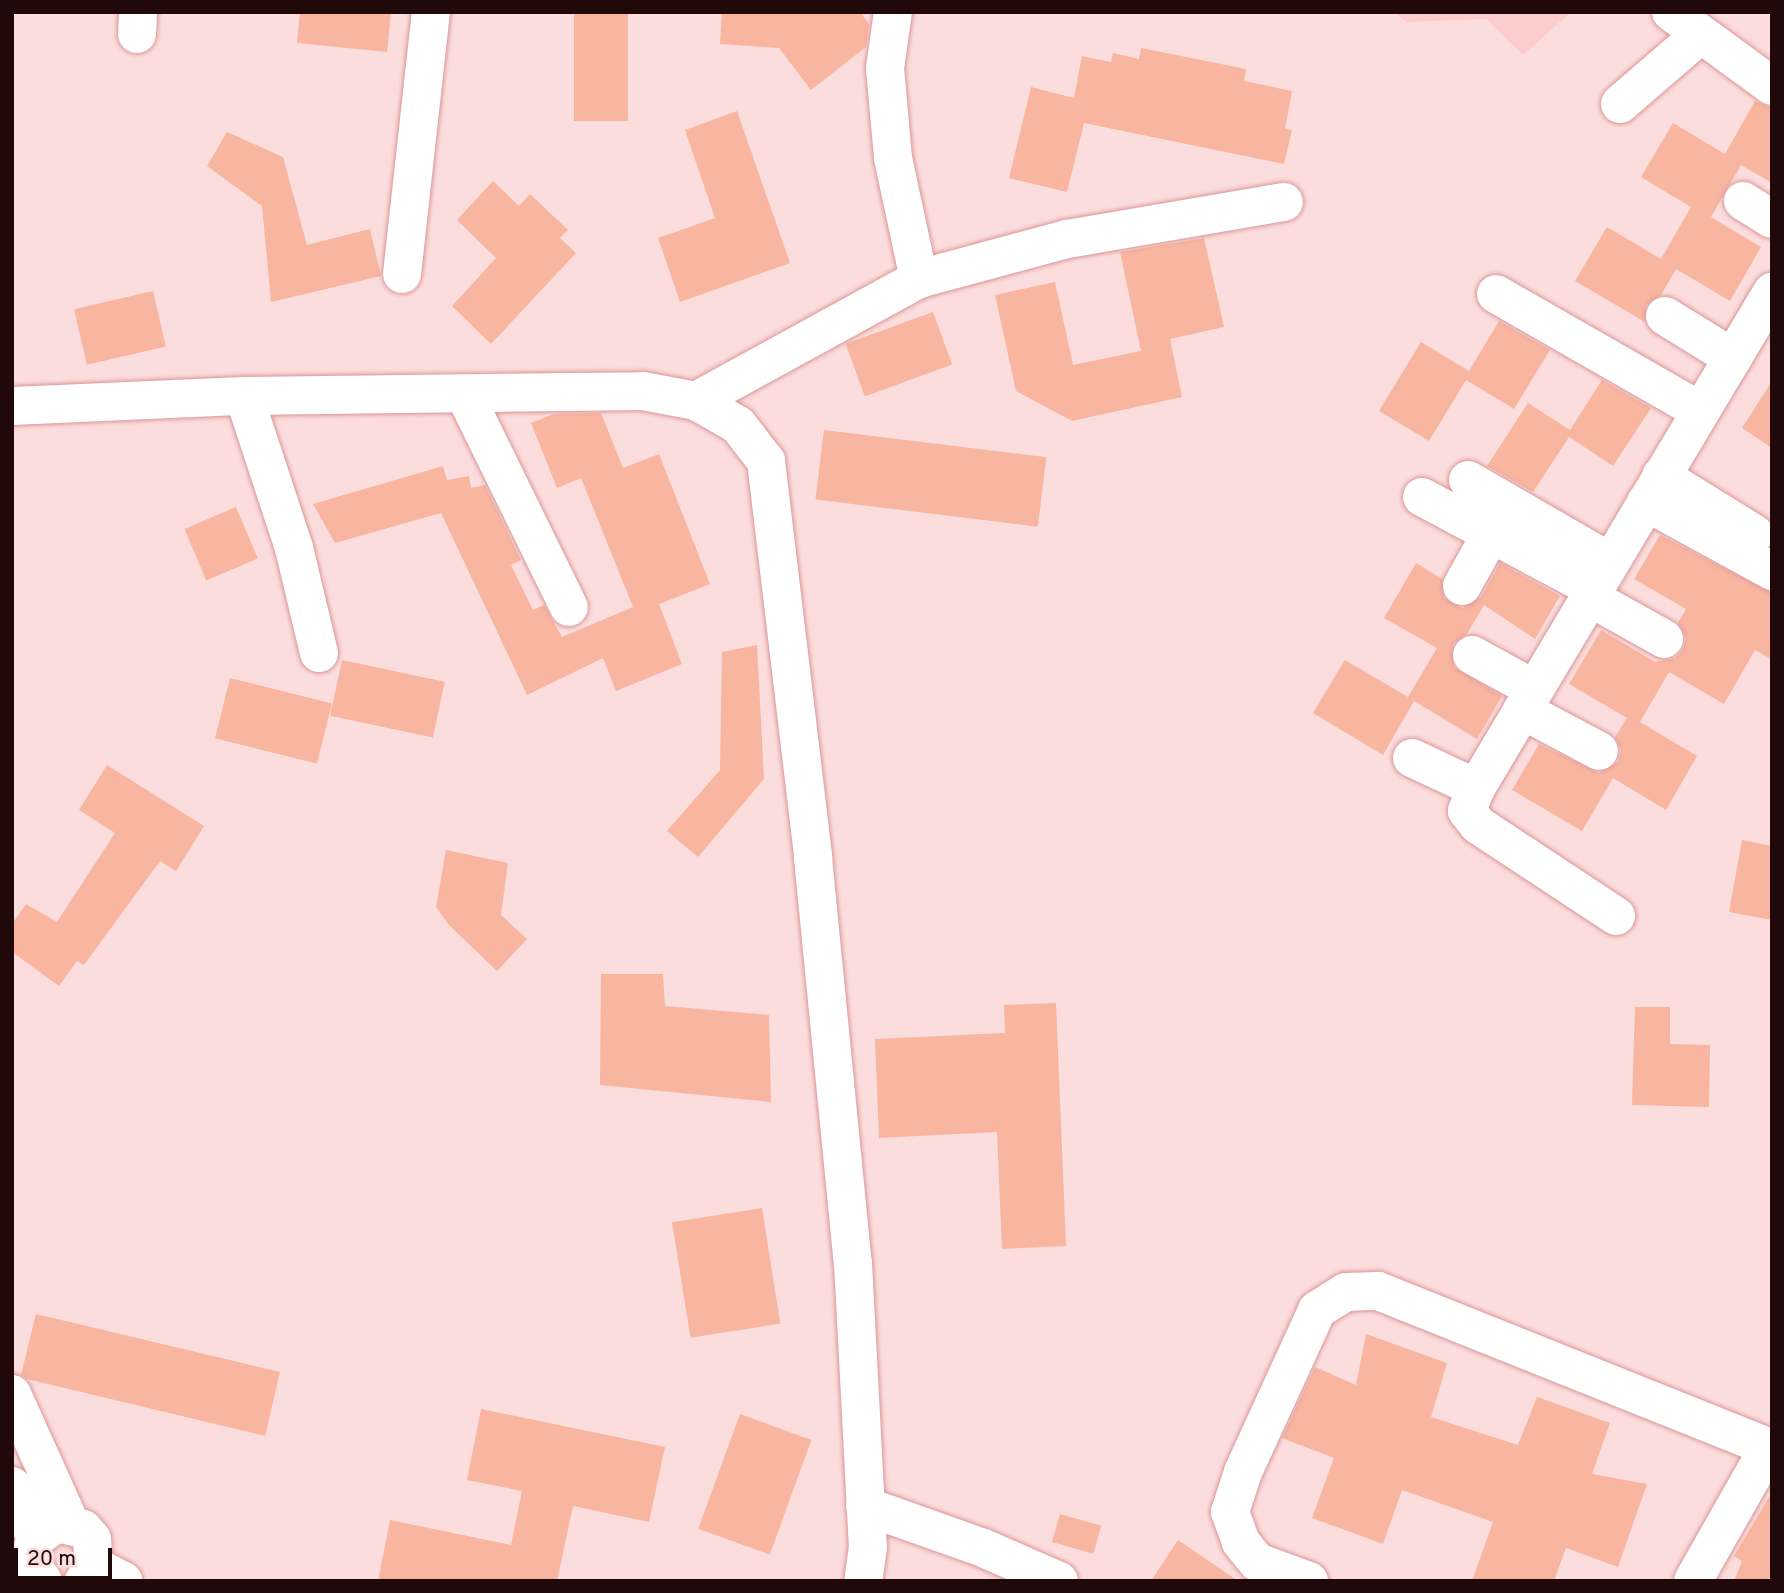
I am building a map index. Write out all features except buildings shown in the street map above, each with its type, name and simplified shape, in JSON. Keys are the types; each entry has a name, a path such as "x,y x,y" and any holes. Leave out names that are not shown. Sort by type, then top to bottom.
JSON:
{"street":[{"path":"401,274 431,12"},
{"path":"893,12 885,68 893,158 919,279"},
{"path":"1620,104 1686,24 1772,86"},
{"path":"696,401 919,279 1067,239 1284,202"},
{"path":"1496,294 1700,411"},
{"path":"1616,916 1478,825 1467,811 1476,788 1700,411 1732,358 1767,309"},
{"path":"1665,316 1732,358"},
{"path":"12,406 244,396 643,391 696,401 738,425 766,461 813,858 853,1263 865,1506 863,1581"},
{"path":"465,395 569,607"},
{"path":"244,396 293,548 318,653"},
{"path":"1468,480 1664,639"},
{"path":"1654,489 1772,544"},
{"path":"1654,489 1772,571"},
{"path":"1422,497 1491,534 1598,583"},
{"path":"1462,586 1491,534"},
{"path":"1472,655 1599,751"},
{"path":"1412,758 1476,788"},
{"path":"1309,1581 1257,1562 1241,1542 1230,1511 1243,1472 1317,1310 1346,1293 1378,1291 1770,1448 1693,1581"},
{"path":"12,1394 45,1559"},
{"path":"12,1486 45,1559"},
{"path":"865,1506 981,1547 1059,1581"},
{"path":"45,1559 92,1539 100,1577"}],"shaded area":[{"path":"1395,12 1571,12 1523,55 1486,19 1406,22"}]}
